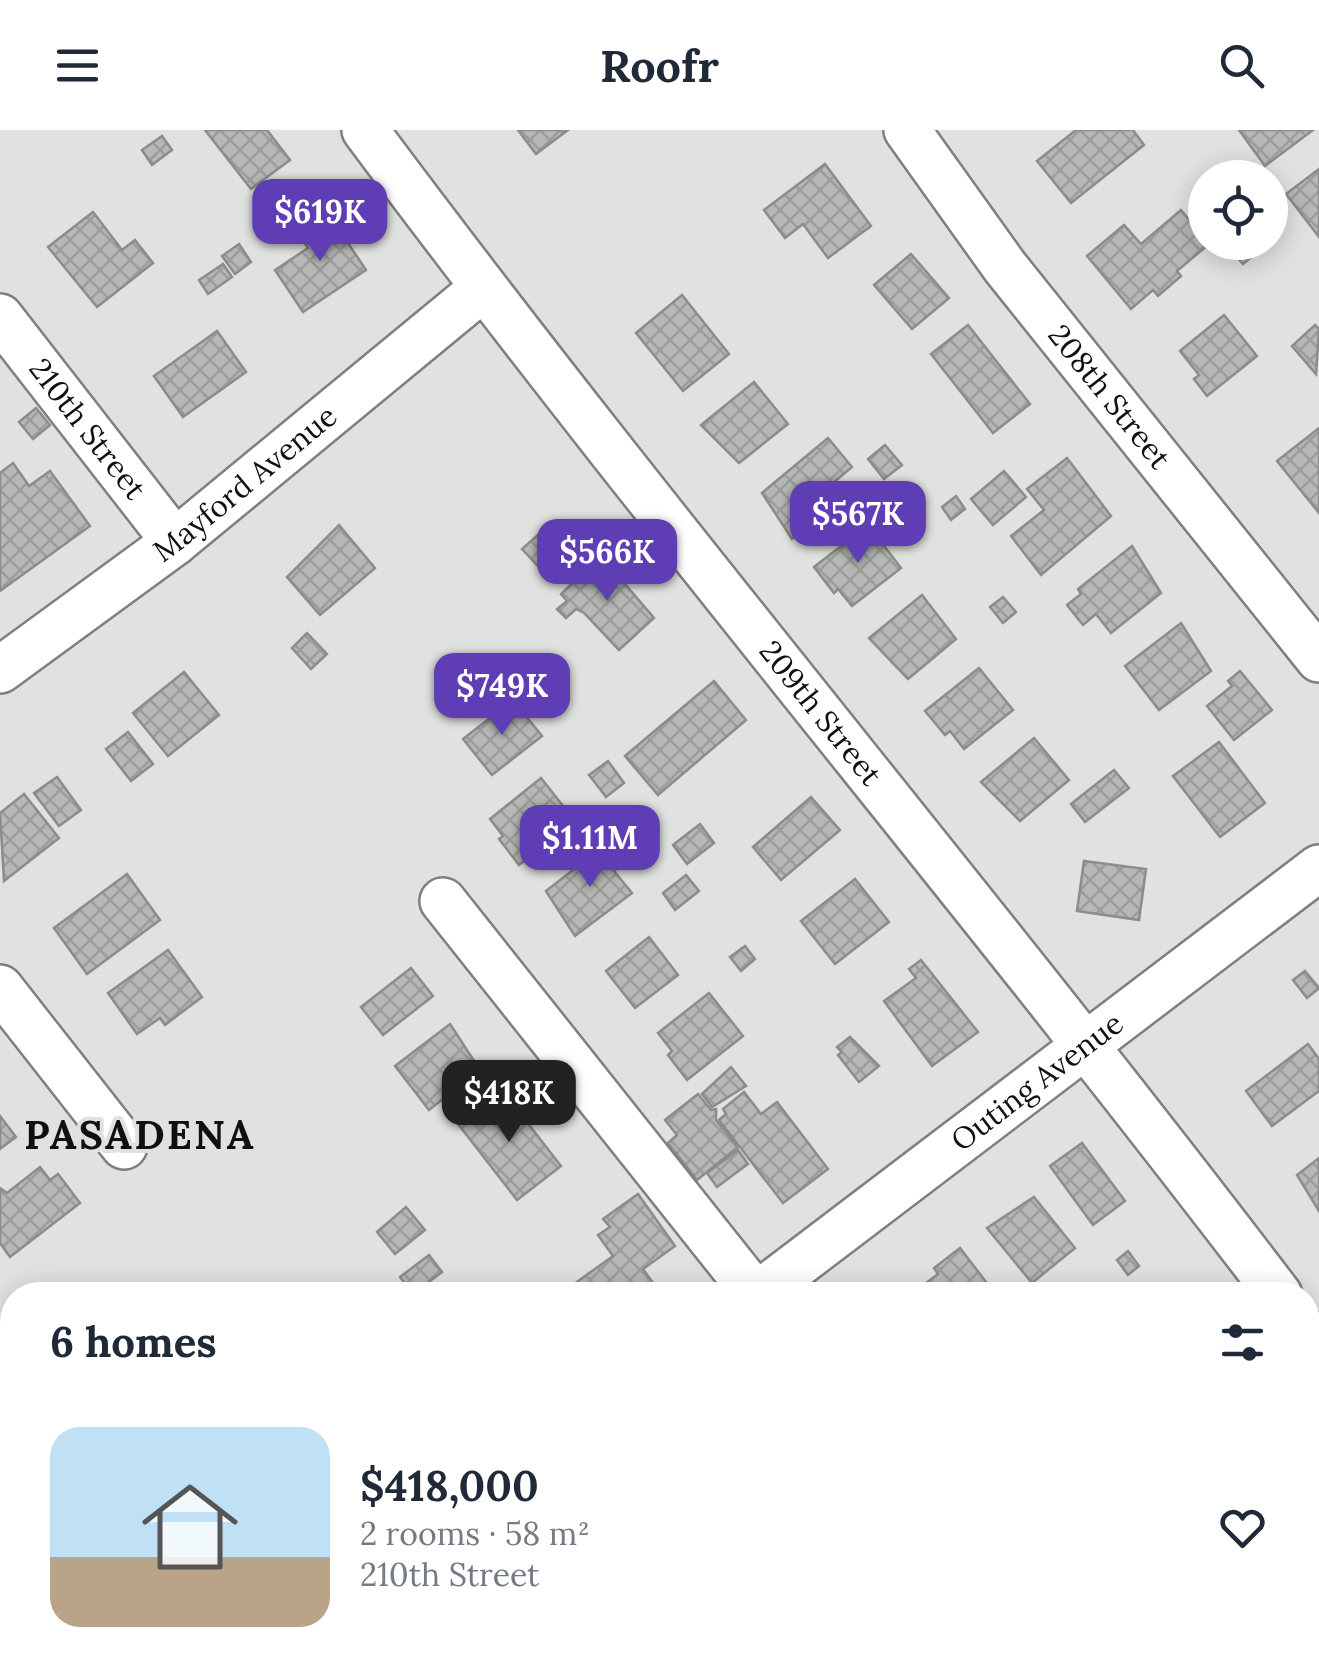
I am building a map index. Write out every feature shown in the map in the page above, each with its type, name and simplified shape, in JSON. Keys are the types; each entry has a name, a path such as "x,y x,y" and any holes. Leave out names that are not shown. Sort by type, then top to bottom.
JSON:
{"street":[{"name":"209th Street","path":"366,130 483,288 1088,1044 1269,1282"},
{"name":"208th Street","path":"907,130 1005,266 1319,659"},
{"name":"Mayford Avenue","path":"0,670 175,542 483,288"},
{"name":"210th Street","path":"0,317 175,542"},
{"name":"Outing Avenue","path":"774,1282 1319,868"},
{"path":"443,902 747,1282"},
{"path":"0,988 124,1146"}],"building":[{"path":"205,130 267,130 290,160 251,189"},
{"path":"518,130 568,130 536,154"},
{"path":"1076,130 1133,130 1144,145 1071,203 1037,161"},
{"path":"1239,130 1313,130 1273,160 1261,160"},
{"path":"162,136 172,150 152,165 142,150"},
{"path":"825,164 871,226 828,258 803,224 785,238 764,210"},
{"path":"1319,169 1319,237 1288,197 1288,192"},
{"path":"325,182 328,207 313,209 310,184"},
{"path":"1181,210 1188,218 1190,260 1177,271 1181,276 1158,296 1153,290 1131,309 1087,256 1124,225 1141,244"},
{"path":"93,212 122,250 135,240 153,263 97,307 48,247"},
{"path":"328,213 366,270 303,312 275,270 308,248 298,233"},
{"path":"239,244 251,262 235,274 222,256"},
{"path":"911,254 949,298 912,329 874,285"},
{"path":"223,264 232,277 208,294 199,280"},
{"path":"682,295 729,354 683,391 636,333"},
{"path":"1224,315 1257,356 1207,396 1194,379 1199,375 1180,351"},
{"path":"968,325 1030,404 993,433 931,354"},
{"path":"1315,325 1319,329 1316,374 1292,346"},
{"path":"217,331 246,372 183,417 154,376"},
{"path":"754,382 788,424 739,463 701,425"},
{"path":"36,408 50,425 33,439 19,422"},
{"path":"1319,428 1319,513 1277,461"},
{"path":"828,438 852,467 834,482 844,495 792,539 762,493"},
{"path":"885,445 902,465 884,479 868,459"},
{"path":"1067,458 1111,516 1041,575 1011,536 1044,510 1027,489"},
{"path":"13,463 29,486 50,471 90,526 0,591 0,473"},
{"path":"1004,471 1026,497 993,525 971,499"},
{"path":"956,496 965,509 951,520 942,507"},
{"path":"339,525 375,568 320,615 287,577"},
{"path":"868,525 901,568 852,606 838,589 834,593 814,567"},
{"path":"540,533 556,550 538,566 522,549"},
{"path":"1132,546 1161,593 1111,633 1096,614 1083,625 1067,605 1081,594 1078,589"},
{"path":"601,556 654,618 619,650 584,613 576,609 566,618 557,609 567,601 561,594"},
{"path":"922,595 956,639 908,679 869,638"},
{"path":"1003,597 1016,612 1003,623 990,607"},
{"path":"1181,623 1211,671 1159,710 1125,666"},
{"path":"307,633 327,654 311,669 292,648"},
{"path":"979,668 1013,710 964,749 950,731 945,735 925,711"},
{"path":"1240,671 1272,710 1234,740 1207,706 1232,686 1228,681"},
{"path":"184,672 219,715 168,756 133,713"},
{"path":"714,681 746,720 658,795 625,756"},
{"path":"513,700 542,736 492,775 463,739"},
{"path":"128,732 153,764 131,781 106,749"},
{"path":"1034,738 1069,780 1020,821 981,782"},
{"path":"1219,742 1265,803 1220,837 1173,776"},
{"path":"608,761 624,783 606,797 589,775"},
{"path":"1114,770 1129,788 1085,822 1071,804"},
{"path":"57,777 81,810 59,826 34,793"},
{"path":"541,778 575,821 519,865 499,839 503,836 490,819"},
{"path":"24,794 59,838 4,881 0,813"},
{"path":"811,797 840,830 781,880 753,847"},
{"path":"700,824 714,843 687,864 673,845"},
{"path":"609,842 625,863 614,871 632,893 575,936 546,891"},
{"path":"1084,861 1146,869 1139,920 1077,911"},
{"path":"127,874 160,920 87,974 54,928"},
{"path":"686,875 699,891 675,910 663,893"},
{"path":"855,879 889,922 835,964 801,921"},
{"path":"649,937 678,975 635,1008 606,971"},
{"path":"745,946 755,959 741,971 730,957"},
{"path":"168,950 202,997 165,1025 160,1018 137,1034 108,993"},
{"path":"921,960 978,1032 932,1066 884,1001 916,978 909,969"},
{"path":"411,968 433,996 383,1035 361,1007"},
{"path":"1305,971 1319,988 1307,998 1293,980"},
{"path":"709,993 743,1036 687,1080 668,1055 672,1051 658,1033"},
{"path":"450,1024 480,1070 429,1110 395,1066"},
{"path":"850,1037 879,1066 859,1082 838,1055 842,1052 837,1047"},
{"path":"1308,1044 1319,1059 1319,1091 1272,1126 1246,1091"},
{"path":"731,1067 746,1086 712,1107 702,1094"},
{"path":"502,1090 561,1166 517,1200 458,1124"},
{"path":"744,1092 761,1114 777,1102 828,1169 783,1203 719,1120 726,1114 723,1109"},
{"path":"698,1094 711,1110 716,1109 716,1120 738,1147 697,1180 668,1143 677,1135 665,1120"},
{"path":"0,1116 16,1137 0,1149"},
{"path":"1082,1143 1125,1201 1093,1225 1050,1166"},
{"path":"738,1150 748,1164 717,1187 707,1173"},
{"path":"1319,1158 1319,1211 1297,1175"},
{"path":"40,1167 50,1180 58,1174 80,1203 10,1257 0,1243 0,1188 7,1193"},
{"path":"638,1194 675,1246 643,1269 652,1282 577,1282 613,1256 598,1235 610,1227 603,1219"},
{"path":"1034,1197 1075,1248 1031,1282 987,1228"},
{"path":"406,1207 425,1230 395,1254 377,1232"},
{"path":"960,1248 986,1282 928,1282 938,1274 934,1268"},
{"path":"1128,1251 1139,1266 1128,1275 1117,1260"},
{"path":"429,1255 442,1272 429,1282 404,1282 400,1277"}],"district":[{"name":"PASADENA","path":"140,1135"}]}
